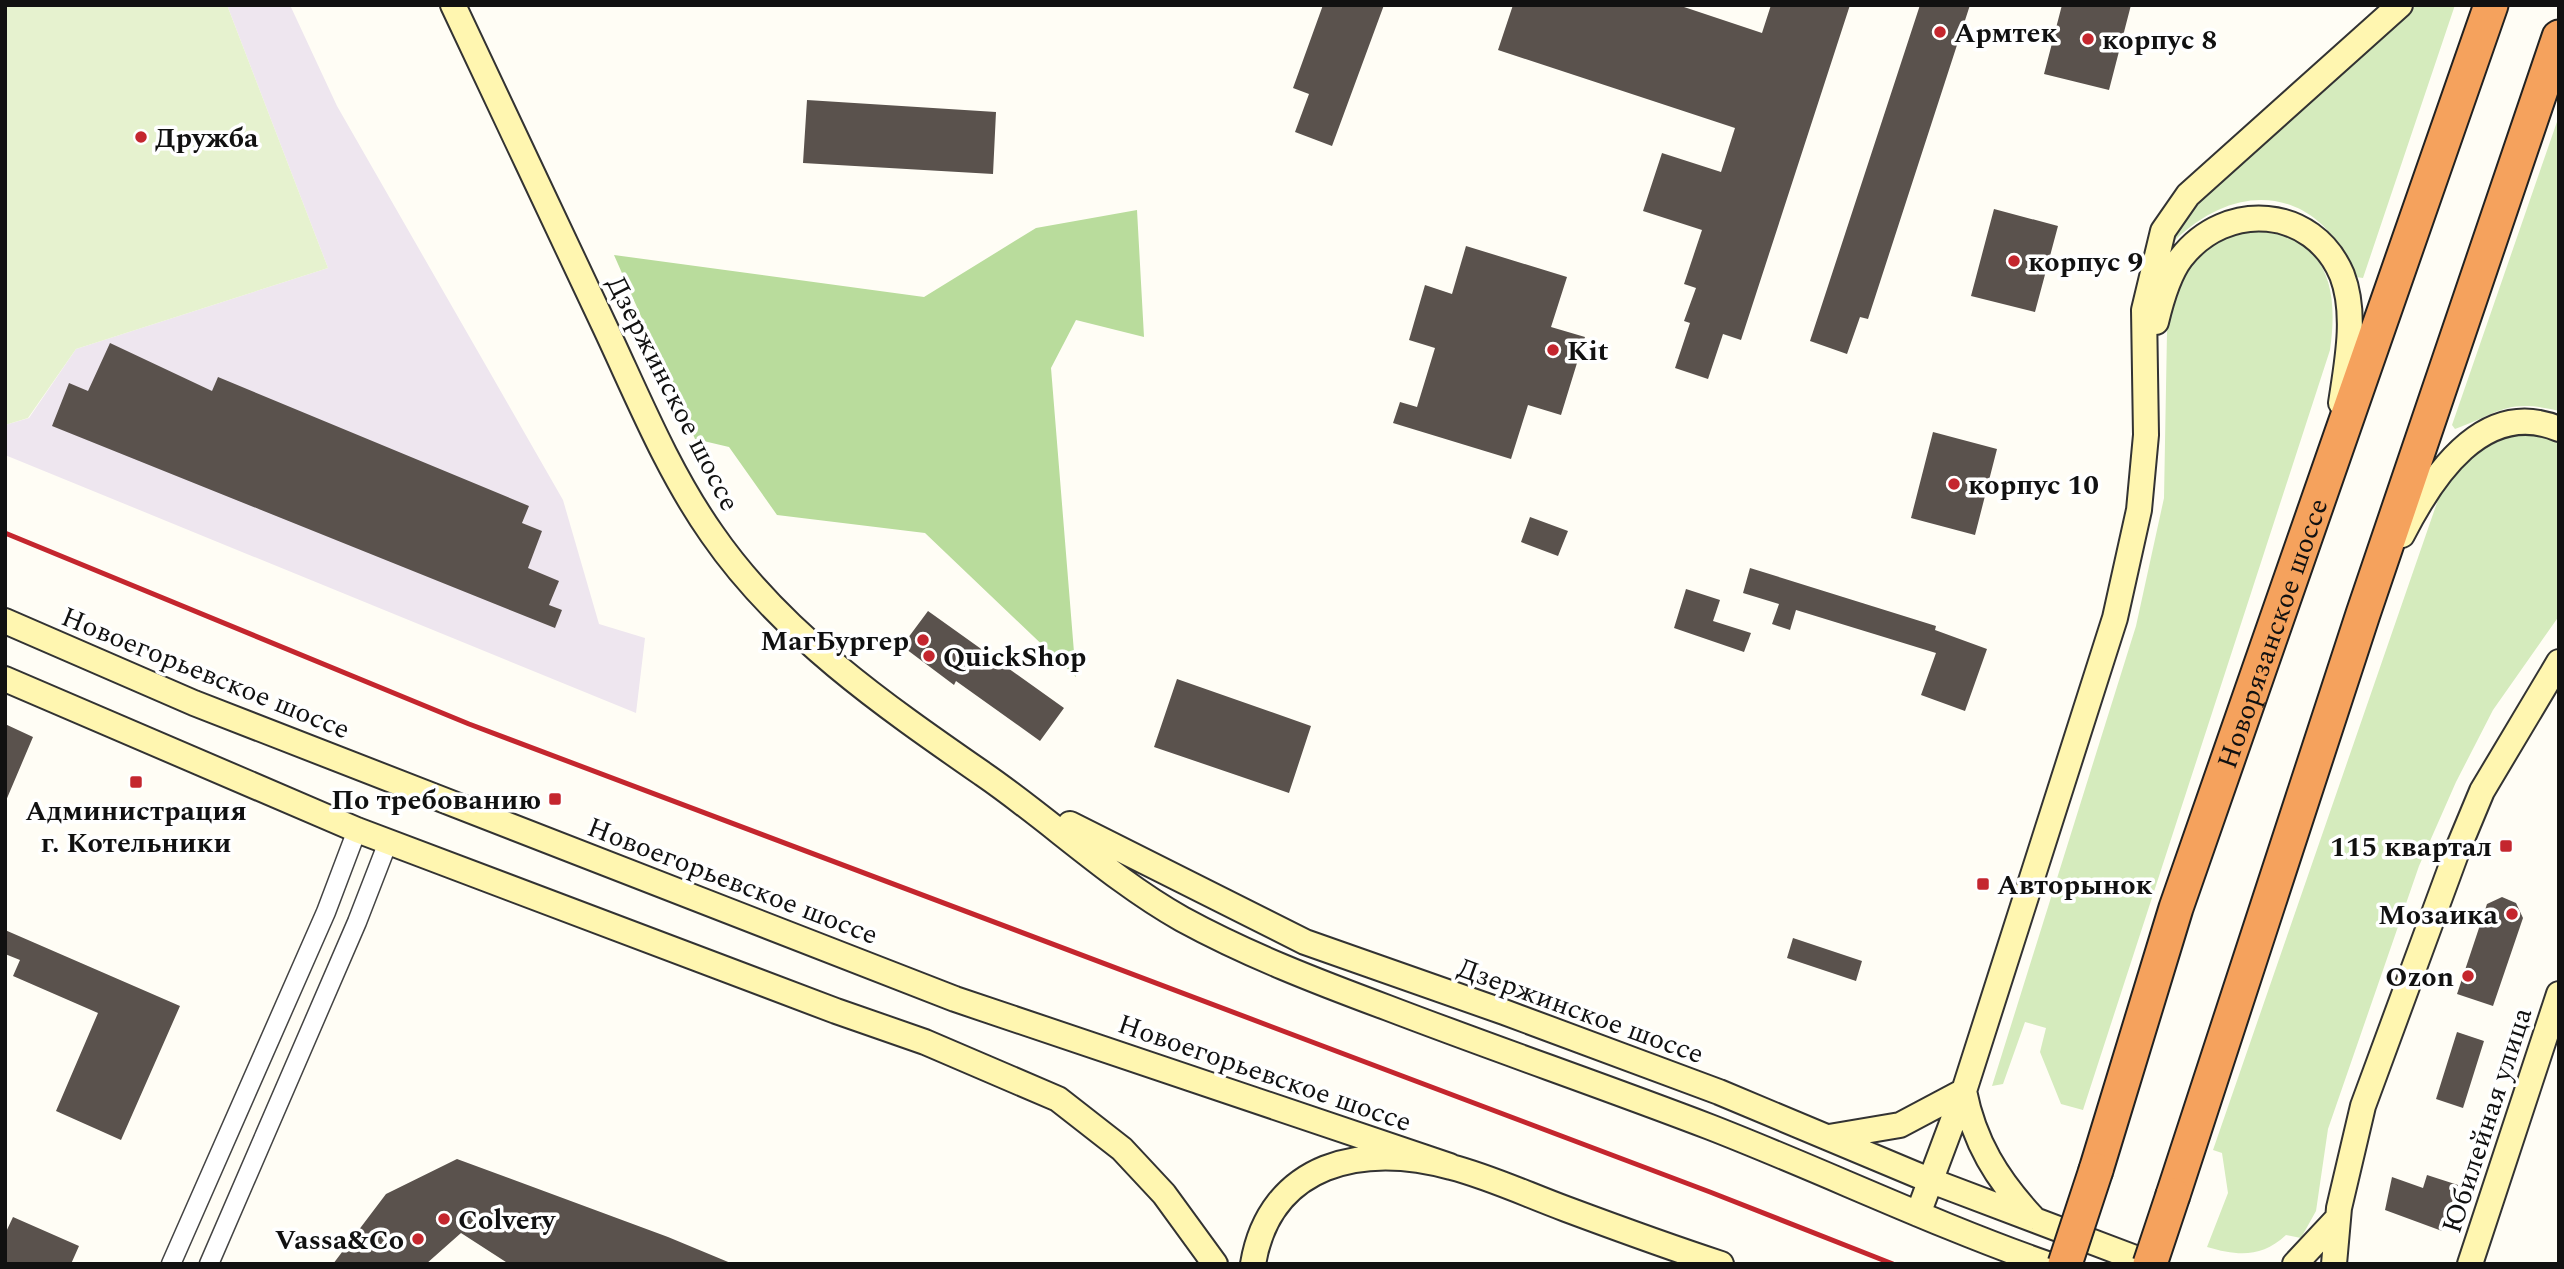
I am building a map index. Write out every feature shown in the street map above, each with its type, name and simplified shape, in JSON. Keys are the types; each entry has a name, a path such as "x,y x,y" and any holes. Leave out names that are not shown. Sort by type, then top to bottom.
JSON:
{"highway":[{"name":"Новорязанское шоссе","path":"2065,1264 2176,908 2491,5"},
{"path":"2151,1264 2363,614 2559,37"}],"main road":[{"name":"Дзержинское шоссе","path":"453,5 653,428 712,534 761,595 826,657 914,726 1176,915 1228,943 1354,995 1710,1128 2047,1264"},
{"path":"1918,1214 1964,1091 2115,618 2139,510 2146,435 2144,310 2152,265 2163,231 2188,195 2400,5"},
{"path":"2144,371 2162,298 2180,259 2203,236 2224,224 2268,217 2290,222 2311,233 2329,252 2342,276 2349,310 2348,352 2333,460"},
{"path":"2363,614 2414,511 2437,475 2456,453 2497,426 2518,422 2559,429"},
{"name":"Новоегорьевское шоссе","path":"5,621 194,703 955,999 1450,1166"},
{"path":"2334,1264 2337,1219 2363,1106 2457,851 2483,792 2559,662"},
{"path":"5,679 357,830 925,1042 1058,1099 1130,1158 1164,1194 1214,1264"},
{"name":"Дзержинское шоссе","path":"1002,787 1127,854 1305,942 1694,1083 1929,1180 2151,1264"},
{"path":"1354,995 1345,986 1342,976 1345,969 1353,965 1365,965"},
{"name":"Юбилейная улица","path":"2470,1264 2559,994"},
{"path":"1825,1137 1867,1133 1900,1125 1964,1091"},
{"path":"1964,1091 1968,1113 1988,1163 2010,1194 2035,1220"},
{"path":"1252,1264 1259,1232 1274,1205 1289,1188 1304,1177 1342,1163 1397,1158 1450,1166 1721,1264"},
{"path":"2295,1264 2337,1219"},
{"path":"1673,1248 1694,1264"}],"street":[{"path":"171,1264 326,912 357,830"},
{"path":"209,1264 357,922 388,842"}],"shaded area":[{"path":"227,5 290,5 337,106 563,500 599,624 645,638 636,713 5,455 5,425 29,418 76,349 328,268"}],"green space":[{"name":"Дружба","path":"5,5 227,5 328,268 76,349 28,418 5,425"},
{"path":"2417,5 2455,5 2363,278 2356,277 2341,248 2322,225 2301,210 2278,202 2252,200 2227,206 2201,220 2175,240 2171,239 2193,206"},
{"path":"2559,116 2559,411 2541,407 2515,407 2455,429 2452,425"},
{"path":"1137,210 1144,337 1076,320 1051,368 1076,677 925,533 777,515 729,447 695,439 614,255 924,297 1036,228"},
{"path":"2241,230 2279,232 2311,252 2321,265 2331,296 2333,314 2330,350 2083,1110 2061,1104 2040,1052 2046,1028 2025,1022 2003,1084 1992,1086 2136,626 2164,498 2167,332 2174,299 2194,260 2209,246"},
{"path":"2523,432 2559,441 2559,616 2493,710 2456,782 2419,866 2328,1129 2316,1211 2301,1238 2286,1235 2267,1248 2249,1253 2207,1247 2228,1193 2222,1153 2213,1150 2440,494 2457,470 2475,453 2496,441"}],"building":[{"path":"1323,5 1384,5 1332,146 1295,132 1309,94 1293,88"},
{"path":"1513,5 1678,5 1762,33 1771,5 1850,5 1741,340 1723,334 1708,379 1675,368 1690,323 1684,321 1696,288 1684,284 1702,230 1643,211 1662,153 1721,172 1735,128 1498,50"},
{"path":"1920,5 1970,5 1868,319 1860,317 1847,354 1810,341"},
{"name":"корпус 8","path":"2062,5 2131,5 2109,90 2044,74"},
{"path":"807,100 996,112 993,174 803,163"},
{"name":"корпус 9","path":"1994,209 2058,226 2035,312 1971,296"},
{"path":"1466,246 1567,277 1551,327 1585,337 1561,415 1528,405 1511,459 1393,423 1400,402 1417,407 1435,348 1409,340 1425,285 1452,294"},
{"path":"110,343 212,391 218,377 529,506 522,523 542,531 528,568 559,581 549,605 562,610 555,628 52,426 69,383 88,391"},
{"name":"корпус 10","path":"1933,432 1997,449 1975,535 1911,518"},
{"path":"1530,517 1568,531 1558,556 1521,542"},
{"path":"1750,568 1936,626 1935,630 1987,649 1965,711 1921,695 1936,653 1796,610 1790,630 1772,624 1779,604 1743,593"},
{"path":"1686,589 1720,600 1713,621 1751,633 1744,652 1674,628"},
{"path":"928,611 1064,708 1040,741 956,681 954,685 902,646"},
{"path":"1177,679 1311,726 1289,793 1154,747"},
{"path":"5,724 33,737 5,803"},
{"path":"2502,897 2516,903 2523,918 2493,1006 2457,994 2487,904"},
{"path":"5,930 180,1006 121,1140 56,1111 98,1013 13,976 20,960 5,954"},
{"path":"1793,938 1862,961 1856,981 1787,958"},
{"path":"2457,1032 2484,1041 2463,1108 2436,1099"},
{"path":"457,1159 668,1237 733,1264 509,1264 461,1233 426,1264 333,1264 386,1194"},
{"path":"2427,1175 2458,1185 2442,1231 2385,1210 2392,1177 2423,1188"},
{"path":"13,1217 79,1246 71,1264 5,1264 5,1234"}],"railway":[{"path":"5,533 469,724 1710,1192 1893,1264"}],"place":[{"name":"Армтек","path":"1940,32"},
{"name":"корпус 8","path":"2088,39"},
{"name":"Дружба","path":"141,137"},
{"name":"корпус 9","path":"2014,261"},
{"name":"Kit","path":"1553,350"},
{"name":"корпус 10","path":"1954,484"},
{"name":"МагБургер","path":"923,640"},
{"name":"QuickShop","path":"929,656"},
{"name":"Администрация г. Котельники","path":"136,782"},
{"name":"По требованию","path":"555,799"},
{"name":"115 квартал","path":"2506,846"},
{"name":"Авторынок","path":"1983,884"},
{"name":"Мозаика","path":"2512,914"},
{"name":"Ozon","path":"2468,976"},
{"name":"Colvery","path":"444,1219"},
{"name":"Vassa&Co","path":"418,1239"}]}
